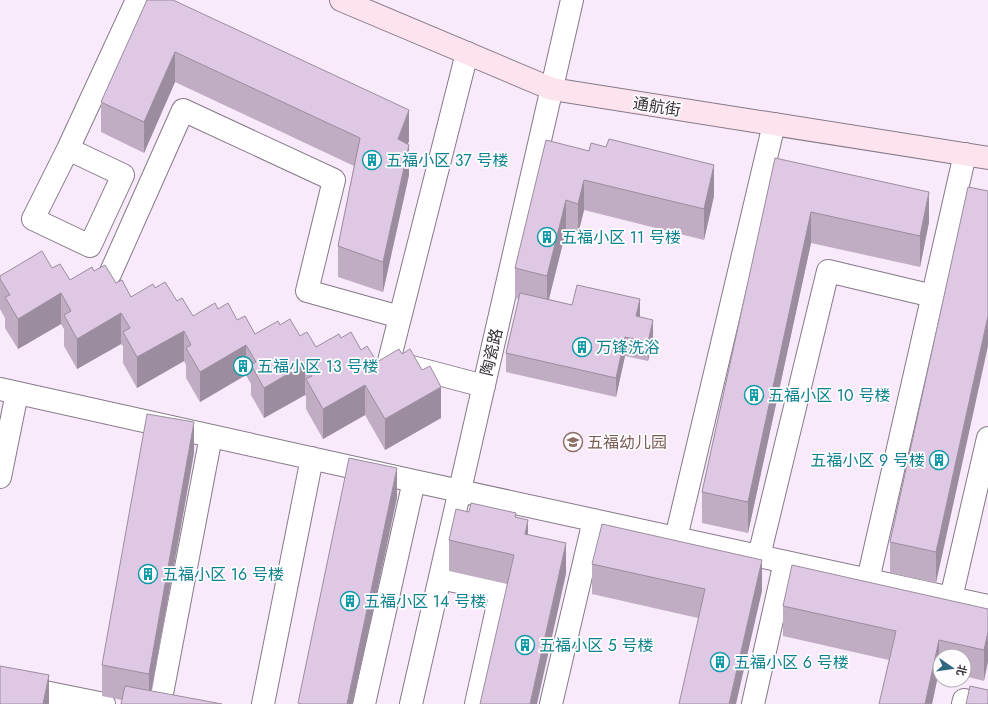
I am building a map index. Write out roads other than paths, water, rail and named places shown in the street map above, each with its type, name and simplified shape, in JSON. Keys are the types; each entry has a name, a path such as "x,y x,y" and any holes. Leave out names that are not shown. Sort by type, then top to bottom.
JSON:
{"main road":[{"name":"通航街","path":"341,0 552,89 988,158"}],"street":[{"path":"68,149 123,175 90,246 33,219 68,149 137,0"},
{"name":"陶瓷路","path":"411,704 572,0"},
{"path":"468,53 389,361 484,386"},
{"path":"110,274 183,110 334,180 307,291 400,317"},
{"path":"676,538 774,124"},
{"path":"868,580 965,154"},
{"path":"759,556 828,271 933,296"},
{"path":"0,477 8,391 988,606"},
{"path":"160,704 211,436"},
{"path":"950,598 988,438"},
{"path":"263,704 312,458"},
{"path":"364,704 414,481"},
{"path":"551,704 594,520"},
{"path":"753,704 786,562"},
{"path":"440,578 501,591 476,704"},
{"path":"0,683 104,704"}],"place":[{"name":"五福小区 37 号楼","path":"372,160"},
{"name":"五福小区 11 号楼","path":"547,237"},
{"name":"万锋洗浴","path":"582,347"},
{"name":"五福小区 13 号楼","path":"243,366"},
{"name":"五福小区 10 号楼","path":"754,395"},
{"name":"五福幼儿园","path":"573,442"},
{"name":"五福小区 9 号楼","path":"939,460"},
{"name":"五福小区 16 号楼","path":"148,574"},
{"name":"五福小区 14 号楼","path":"350,601"},
{"name":"五福小区 5 号楼","path":"525,645"},
{"name":"五福小区 6 号楼","path":"720,662"}]}
